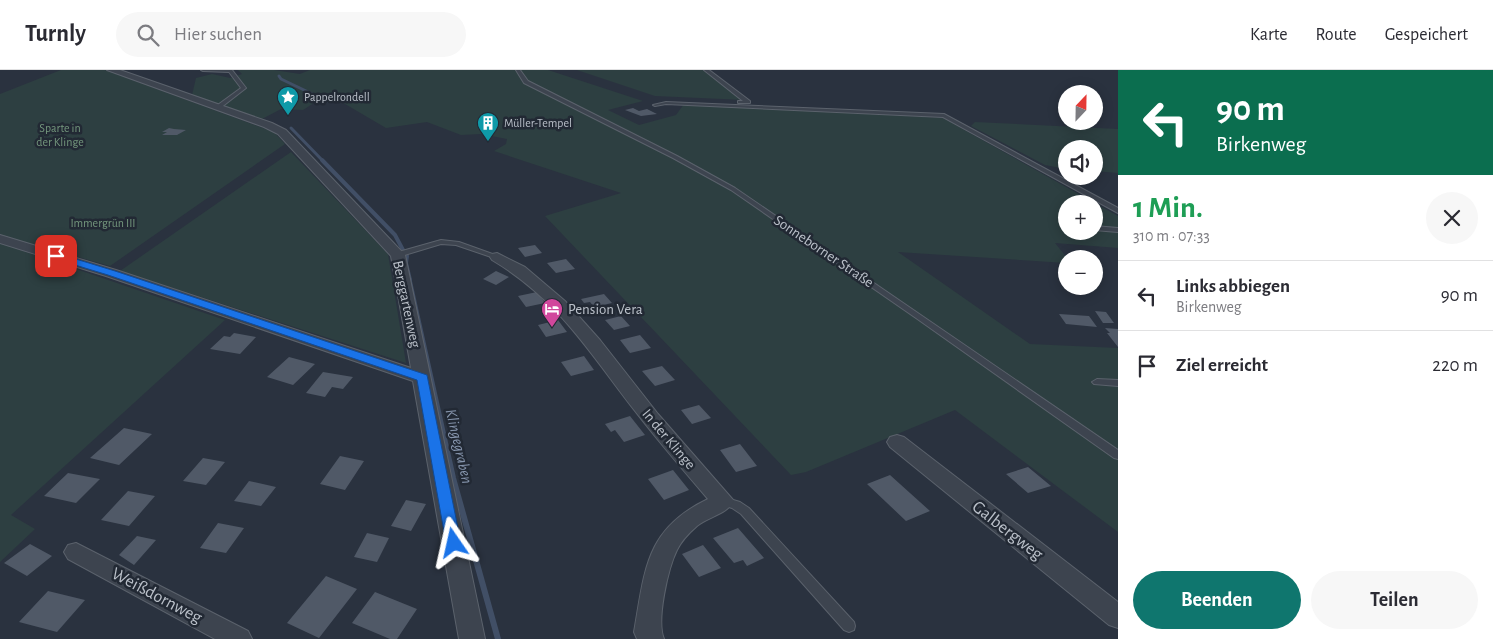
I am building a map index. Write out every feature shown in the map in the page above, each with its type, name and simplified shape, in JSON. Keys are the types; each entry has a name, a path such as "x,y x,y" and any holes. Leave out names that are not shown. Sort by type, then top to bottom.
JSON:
{"street":[{"name":"Berggartenweg","path":"111,70 268,125 282,132 398,255 472,639"},
{"path":"0,239 111,273 422,378"},
{"name":"In der Klinge","path":"497,258 517,267 532,278 565,308 673,447 723,501"},
{"name":"Galbergweg","path":"897,442 1118,617"},
{"path":"651,639 647,632 659,565 666,548 675,532 689,520 723,501"},
{"name":"Weißdornweg","path":"76,552 239,639"}],"lane":[{"path":"203,70 230,70 244,88 217,108"},
{"name":"Sonneborner Straße","path":"518,70 526,82 675,157 733,189 1118,455"},
{"path":"702,104 748,102 706,70"},
{"path":"655,105 666,103 702,104 944,116 1118,212"},
{"path":"1103,229 1118,230"},
{"path":"398,255 441,242 458,243 497,258"},
{"path":"1097,382 1118,383"},
{"path":"723,501 736,505 745,511 849,626"}],"green space":[{"path":"61,70 105,70 274,132 285,144 110,266 0,235 0,94"},
{"path":"238,70 274,70 300,74 310,70 548,70 643,101 608,110 639,125 676,115 684,104 943,118 1058,182 1058,185 1063,185 1080,195 1058,195 1058,240 1103,240 1103,208 1118,216 1118,248 1055,243 1061,250 1058,250 1058,262 898,252 1030,344 1118,348 1118,532 955,410 806,472 791,475 545,216 621,193 494,151 506,144 507,139 481,134 461,135 427,122 386,128 328,94 303,110 281,109 262,119 192,95 196,78 212,74 230,78 242,74"},
{"path":"577,70 707,70 745,100 655,96"},
{"path":"975,122 1058,126 1058,130 1118,129 1118,173 1103,172 1103,140 1058,140 1058,167 1045,165 971,126"},
{"path":"291,152 388,254 406,363 120,271"},
{"path":"0,243 225,320 11,515 35,529 0,562"}],"building":[{"path":"633,108 639,111 647,109 657,114 641,116 625,110"},
{"path":"169,128 186,130 177,135 162,135 167,132 162,132"},
{"path":"535,245 542,253 525,257 518,248"},
{"path":"566,259 575,269 556,273 547,263"},
{"path":"496,271 509,277 496,285 483,279"},
{"path":"537,292 545,303 526,307 518,296"},
{"path":"604,294 612,303 594,307 590,302 584,303 581,299"},
{"path":"1095,311 1106,312 1114,323 1103,323"},
{"path":"1059,314 1089,316 1097,327 1066,324"},
{"path":"621,316 630,326 614,330 605,320"},
{"path":"558,320 567,332 546,337 538,325"},
{"path":"1105,328 1118,329 1118,347 1107,333 1110,333"},
{"path":"234,333 256,337 240,354 210,349 224,336 230,337"},
{"path":"640,335 651,348 630,353 620,340"},
{"path":"584,356 594,370 571,376 561,362"},
{"path":"289,357 315,364 293,385 267,377"},
{"path":"662,366 675,380 655,386 642,371"},
{"path":"323,372 353,377 343,389 332,387 325,397 306,393"},
{"path":"699,405 711,418 692,424 681,410"},
{"path":"630,416 645,435 624,442 615,430 611,432 605,424"},
{"path":"124,428 152,434 119,465 90,458"},
{"path":"740,444 757,466 736,472 720,450"},
{"path":"340,456 364,461 345,490 320,484"},
{"path":"203,458 225,462 206,485 183,481"},
{"path":"1028,467 1051,486 1028,493 1006,474"},
{"path":"673,470 689,490 664,500 648,479"},
{"path":"68,473 100,479 76,503 44,496"},
{"path":"890,475 930,511 906,521 867,484"},
{"path":"249,481 276,487 261,506 234,501"},
{"path":"128,491 155,496 129,526 101,520"},
{"path":"406,500 426,504 411,531 391,526"},
{"path":"218,523 244,528 226,553 200,548"},
{"path":"738,528 764,558 747,566 743,560 734,563 713,538"},
{"path":"367,533 389,538 377,562 354,557"},
{"path":"137,536 156,540 134,565 119,555"},
{"path":"30,544 52,556 27,576 4,563"},
{"path":"703,545 721,568 699,577 682,554"},
{"path":"326,576 357,589 319,638 287,623"},
{"path":"48,591 85,600 57,632 19,622"},
{"path":"375,592 417,609 397,639 390,639 352,623"}],"waterway":[{"name":"Klingegraben","path":"279,76 281,79 327,101"},
{"name":"Klingegraben","path":"291,128 323,161"},
{"name":"Klingegraben","path":"322,160 395,235 403,250"},
{"name":"Klingegraben","path":"407,256 406,263 410,280"},
{"name":"Klingegraben","path":"409,279 444,436"},
{"name":"Klingegraben","path":"443,434 453,478 498,639"}],"place":[{"name":"Pappelrondell","path":"288,116"},
{"name":"Müller-Tempel","path":"488,142"},
{"name":"Pension Vera","path":"552,328"}],"route":[{"path":"56,256 422,378 454,543"}],"park label":[{"name":"Sparte in der Klinge","path":"60,135"},
{"name":"Immergrün III","path":"103,223"}]}
